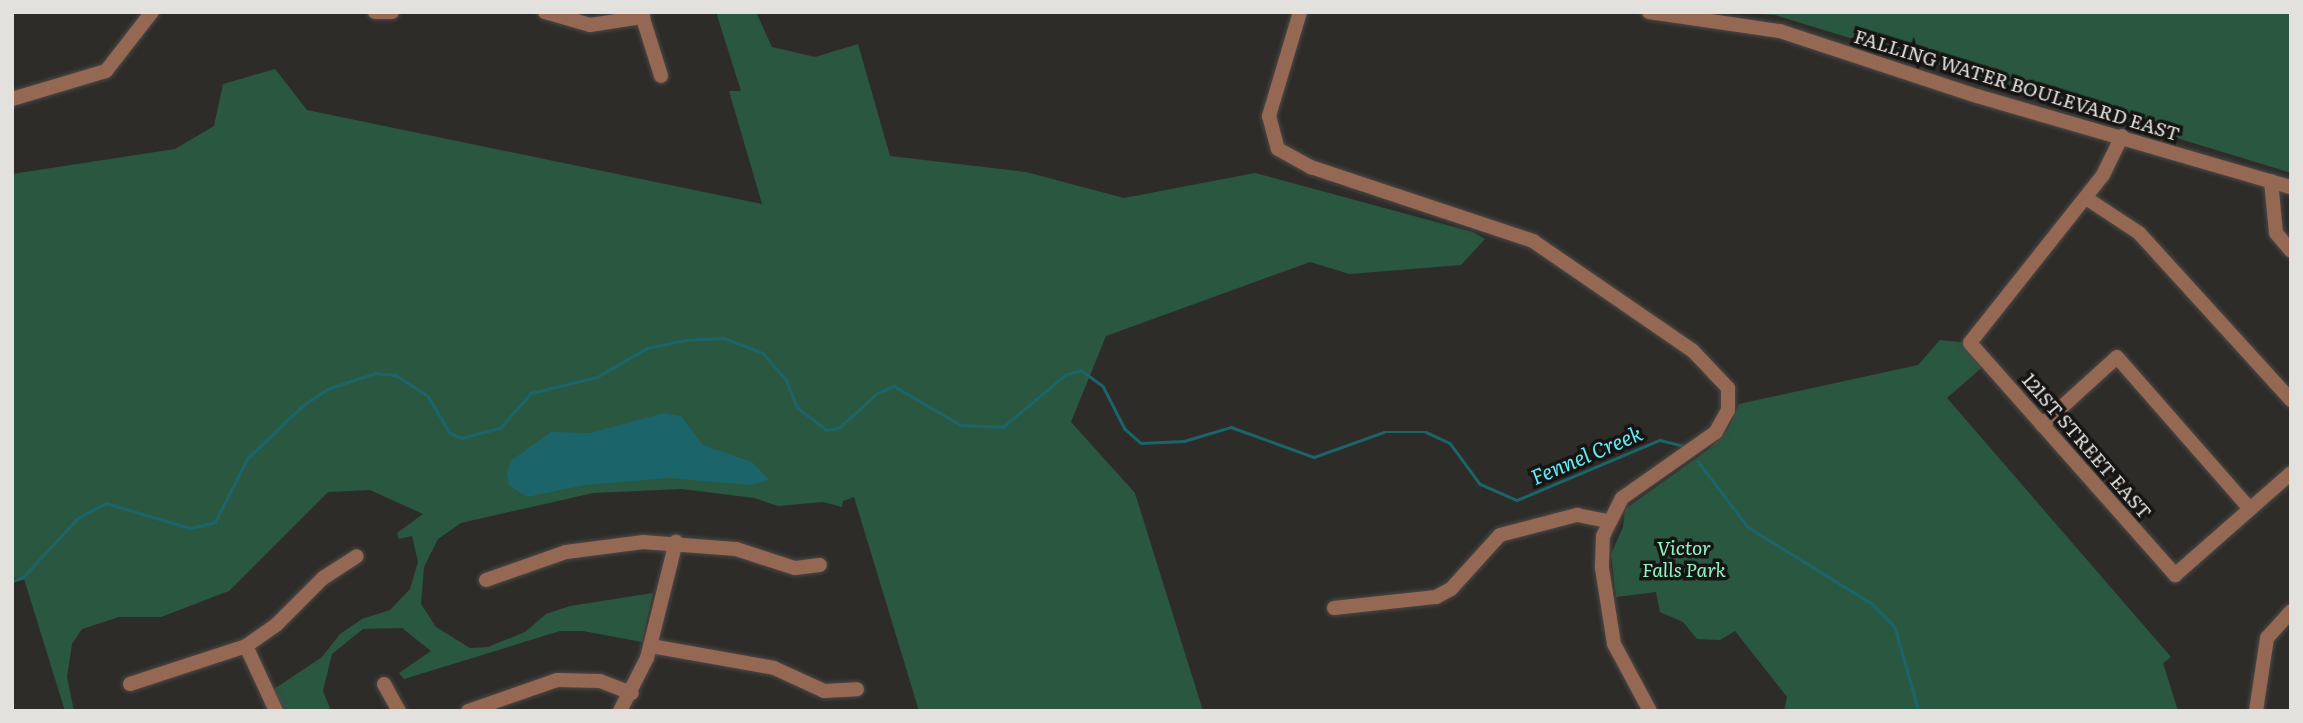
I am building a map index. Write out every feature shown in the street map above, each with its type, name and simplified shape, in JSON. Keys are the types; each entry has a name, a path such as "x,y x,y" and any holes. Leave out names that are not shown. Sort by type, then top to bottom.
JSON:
{"street":[{"path":"12,99 106,71 152,12"},
{"path":"545,12 590,25 642,15 661,76"},
{"path":"1300,12 1269,116 1278,149 1320,171 1533,241 1693,351 1723,378 1730,402 1716,432 1622,498 1609,521 1601,557 1614,644 1650,711"},
{"name":"FALLING WATER BOULEVARD EAST","path":"1649,12 1780,32 1977,96 2291,187"},
{"path":"2122,136 2103,175 2086,198 2139,233 2291,400"},
{"path":"2271,181 2273,222 2291,251"},
{"name":"121ST STREET EAST","path":"2086,198 1969,344 2175,575 2250,509"},
{"path":"2042,425 2117,357 2250,509 2291,473"},
{"path":"1334,608 1436,597 1451,589 1500,535 1577,515 1609,521"},
{"path":"620,711 632,693 651,646 676,542"},
{"path":"486,580 566,552 619,544 676,542 736,549 795,568 820,565"},
{"path":"130,684 246,646 276,625 323,578 357,556"},
{"path":"2256,711 2262,660 2275,625 2291,611"},
{"path":"246,646 275,711"},
{"path":"651,646 774,668 824,691 857,689"},
{"path":"468,711 557,680 600,681 632,693"},
{"path":"384,684 399,711"}],"green space":[{"path":"716,12 756,12 772,47 815,57 858,44 890,156 1026,172 1124,198 1255,173 1473,232 1485,239 1461,265 1350,274 1310,262 1106,336 1071,422 1135,493 1203,711 919,711 854,497 843,501 842,507 823,502 778,506 754,498 682,489 593,493 461,523 438,539 424,567 421,604 436,627 470,648 488,647 525,632 546,614 570,606 653,593 642,642 583,631 560,631 404,679 399,673 431,651 402,628 363,629 332,654 323,691 331,711 284,711 274,689 322,657 340,634 362,619 390,610 410,589 418,562 412,536 399,539 397,533 423,514 370,490 328,492 229,591 161,617 119,617 82,629 72,644 67,677 74,711 65,711 24,579 12,578 12,174 175,149 214,126 223,84 275,69 307,110 762,204 729,91 741,91"},
{"path":"1723,12 2291,12 2291,173 1775,15"},
{"name":"Victor Falls Park","path":"1940,340 1970,343 1987,363 1947,398 2171,657 2163,663 2178,711 1784,711 1787,697 1735,631 1720,640 1697,639 1683,622 1660,612 1656,592 1616,597 1611,554 1623,527 1625,509 1709,449 1728,429 1739,404 1918,365"}],"water":[{"path":"664,413 681,416 703,445 752,462 769,480 750,485 669,478 585,485 527,497 509,485 507,471 512,460 551,432 590,433"}],"waterway":[{"name":"Fennel Creek","path":"12,581 22,578 78,518 106,503 190,528 215,522 247,459 302,406 327,389 376,373 396,375 428,396 450,433 462,438 500,428 531,393 597,377 647,348 685,340 724,338 763,353 787,381 797,407 826,430 839,428 876,394 894,386 961,425 1003,427 1065,375 1081,370 1103,386 1125,429 1141,443 1184,441 1231,427 1314,457 1384,432 1426,432 1450,443 1480,484 1517,500 1660,440 1684,446"},
{"name":"Fennel Creek","path":"1698,461 1748,527 1871,603 1895,627 1919,711"}]}
